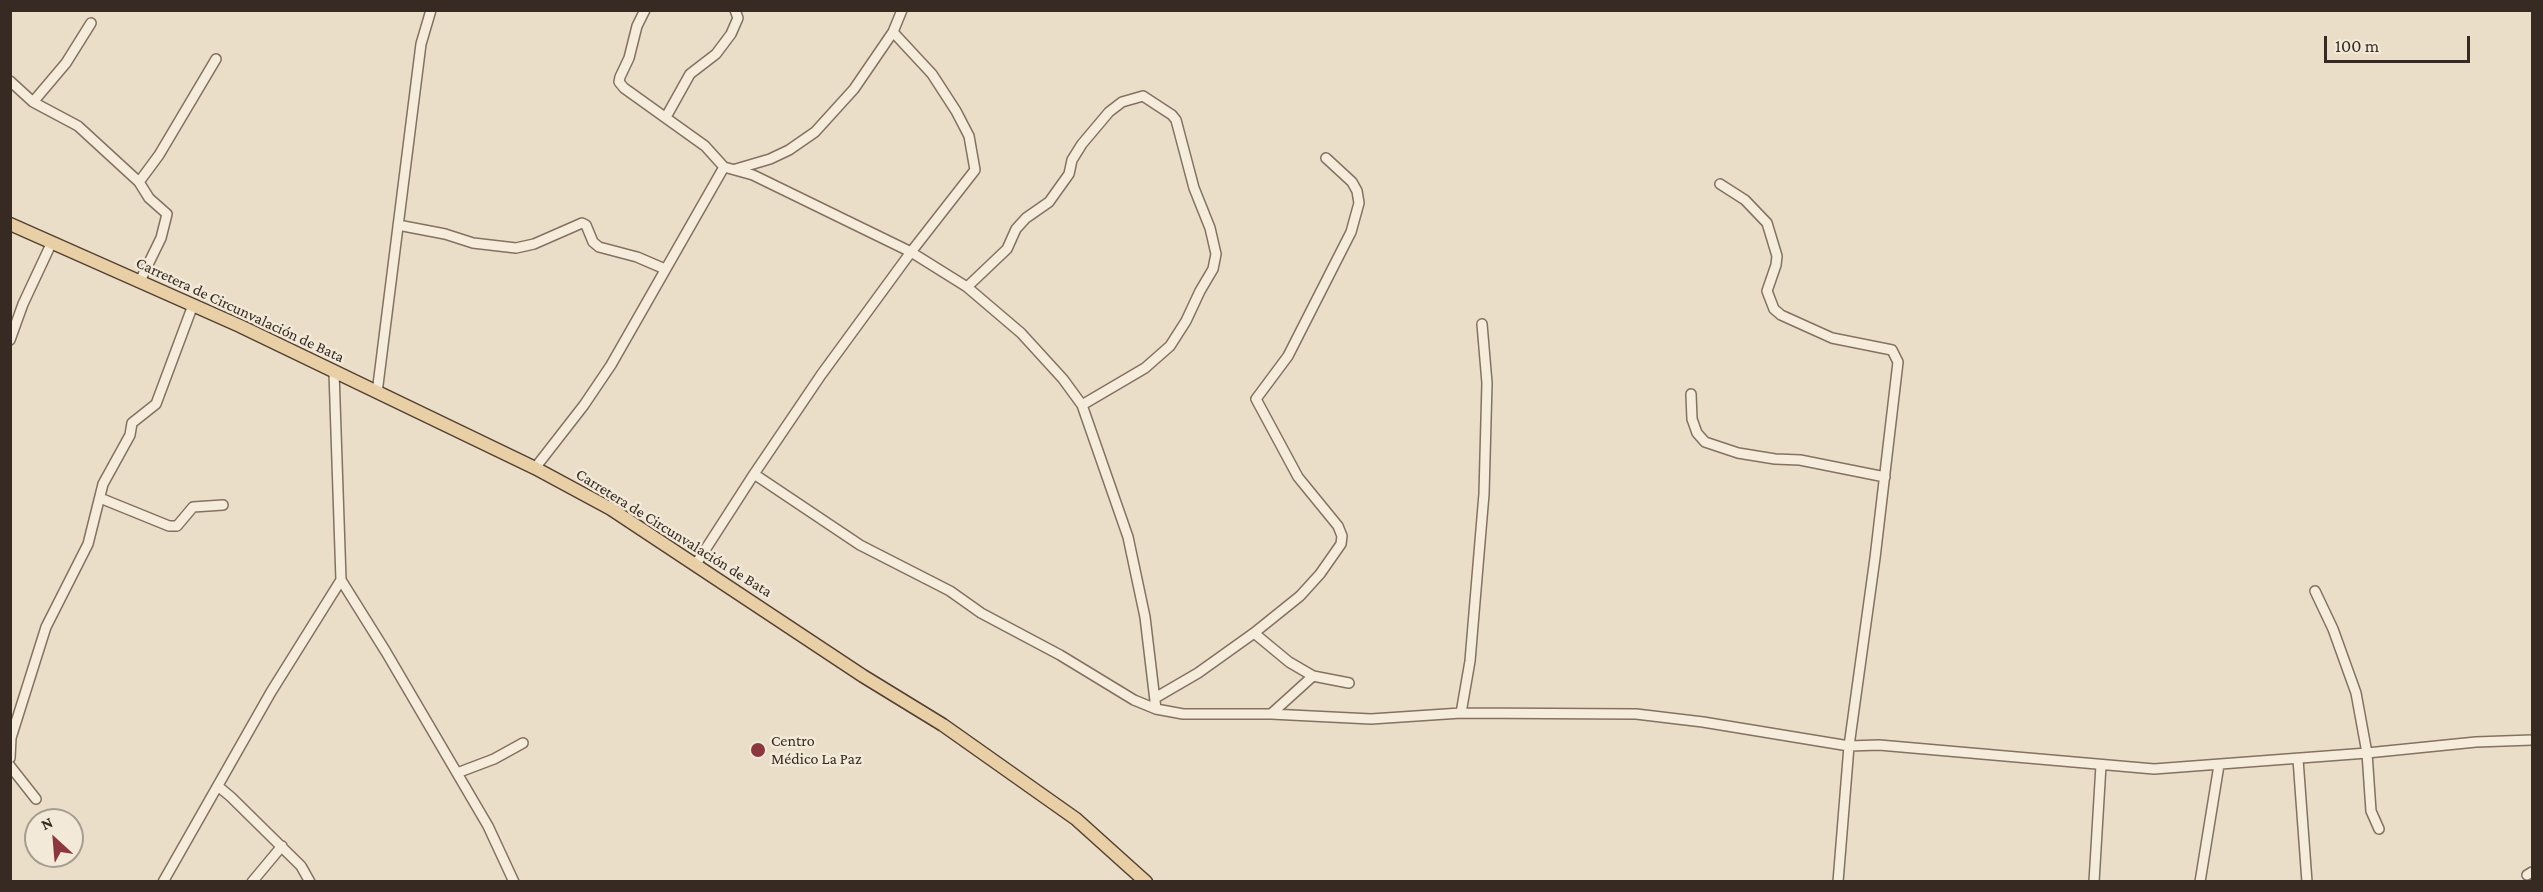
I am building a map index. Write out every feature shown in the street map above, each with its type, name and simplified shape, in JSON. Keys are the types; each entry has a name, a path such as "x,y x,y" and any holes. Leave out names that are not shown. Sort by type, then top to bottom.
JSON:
{"main road":[{"name":"Carretera de Circunvalación de Bata","path":"10,224 193,305 535,468 611,509 863,676 943,725 1076,819 1146,882"}],"street":[{"path":"377,393 422,44 431,10"},
{"path":"645,10 637,26 629,58 619,82 624,88 705,146 729,168 770,183 911,252 967,287 1021,333 1063,379 1082,405 1128,537 1145,617 1156,704"},
{"path":"666,117 690,74 716,54 731,33 738,18 735,10"},
{"path":"535,468 584,405 611,365 705,202 729,168 770,159 789,150 815,132 854,88 893,32 902,10"},
{"path":"33,102 66,63 91,23"},
{"path":"696,564 821,375 911,252 975,170 969,136 956,111 932,74 893,32"},
{"path":"139,182 159,155 216,59"},
{"path":"10,81 33,102 78,126 139,182 149,198 167,214 161,238 140,281"},
{"path":"967,287 1006,249 1016,229 1026,218 1049,202 1069,174 1072,160 1082,144 1108,112 1122,102 1143,96 1176,120 1194,188 1210,228 1216,254 1213,268 1186,321 1170,346 1145,368 1082,405"},
{"path":"1156,704 1254,633 1300,596 1320,574 1341,544 1342,536 1338,526 1298,477 1256,399 1274,378 1288,356 1351,232 1359,203 1357,191 1352,182 1326,158"},
{"path":"1720,184 1745,200 1760,214 1770,232 1777,256 1767,291 1773,309 1781,315 1832,338 1853,344 1885,348 1895,354 1898,374 1849,746 1838,882"},
{"path":"398,225 445,234 473,243 516,248 534,244 582,223 586,225 593,242 599,247 637,257 665,269"},
{"path":"10,340 23,304 51,242"},
{"path":"10,758 11,738 46,627 88,544 103,484 130,435 132,423 156,404 193,305"},
{"path":"1461,713 1470,661 1484,494 1487,383 1482,324"},
{"path":"334,372 341,580 488,826 514,882"},
{"path":"1691,394 1692,419 1697,433 1705,442 1738,453 1775,459 1800,460 1885,477"},
{"path":"754,474 860,545 950,591 981,613 1060,655 1134,700 1156,704 1183,714 1270,714 1371,719 1461,713 1655,715 1849,746 1879,745 2154,769 2298,759 2476,742 2532,740"},
{"path":"100,498 169,526 177,526 193,507 223,505"},
{"path":"163,882 271,692 341,580"},
{"path":"2315,591 2333,629 2356,693 2367,753 2370,811 2379,829"},
{"path":"1254,633 1289,662 1313,676 1349,683"},
{"path":"1270,714 1313,676"},
{"path":"457,773 494,759 523,743"},
{"path":"2298,759 2307,882"},
{"path":"2094,882 2101,765"},
{"path":"2200,882 2219,765"},
{"path":"10,766 36,799"},
{"path":"219,787 282,846 301,866 310,882"},
{"path":"252,882 282,846"}],"place":[{"name":"Centro Médico La Paz","path":"758,750"}]}
